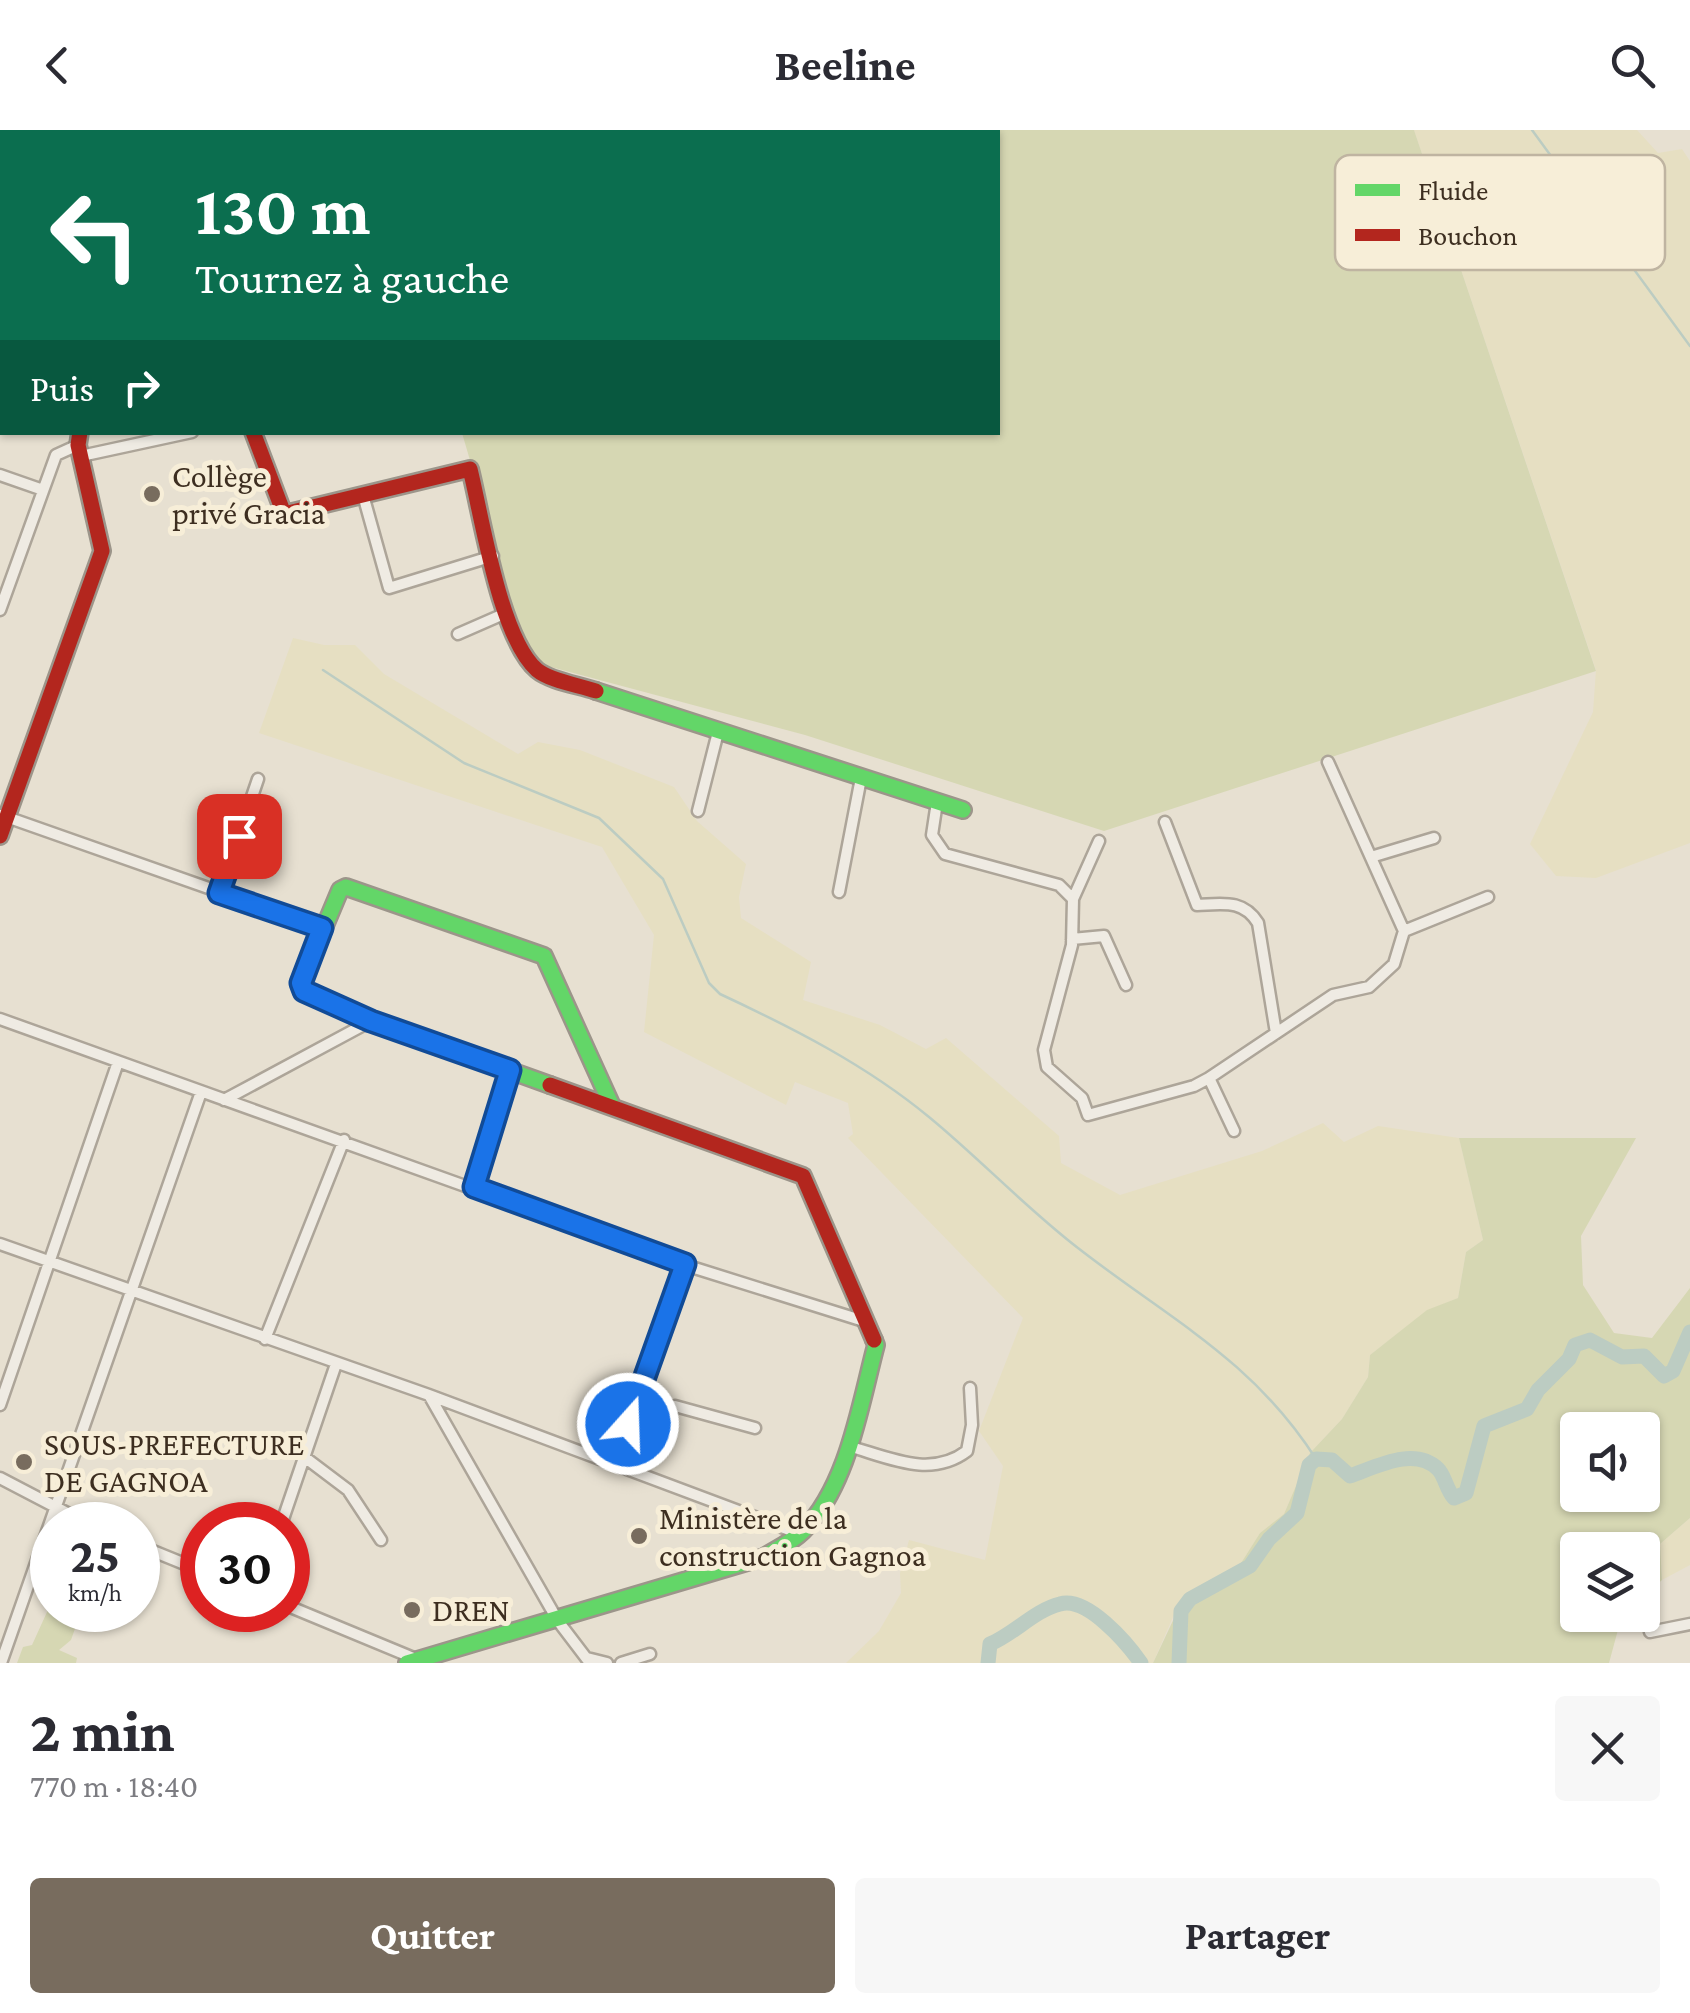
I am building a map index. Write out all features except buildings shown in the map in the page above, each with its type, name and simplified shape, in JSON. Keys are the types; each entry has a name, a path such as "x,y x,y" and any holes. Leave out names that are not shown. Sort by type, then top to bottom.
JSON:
{"street":[{"path":"0,610 56,456 80,444 164,435"},
{"path":"254,435 284,514 470,469 506,612 522,656 538,672 963,810"},
{"path":"0,836 3,816 102,550 80,444"},
{"path":"0,475 43,490"},
{"path":"364,494 390,588 494,556"},
{"path":"458,634 506,612"},
{"path":"698,811 718,732"},
{"path":"1098,841 1073,899 1072,938 1044,1050 1047,1068 1082,1098 1088,1115 1194,1086 1333,995 1369,987 1394,964 1404,930 1328,762"},
{"path":"838,892 861,778"},
{"path":"219,893 258,780"},
{"path":"936,802 932,835 945,854 1059,886 1073,899"},
{"path":"3,816 322,928"},
{"path":"1165,822 1197,905 1234,904 1249,909 1258,924 1276,1033"},
{"path":"1371,857 1434,838"},
{"path":"310,1616 412,1661 558,1621 764,1557 800,1534 821,1510 848,1446 876,1345 803,1176 371,1021 301,988 340,890 346,887 544,956 612,1106"},
{"path":"1404,930 1488,898"},
{"path":"1072,938 1104,936 1126,985"},
{"path":"0,1019 685,1264 869,1322"},
{"path":"224,1100 371,1021"},
{"path":"0,1405 118,1062"},
{"path":"474,1187 510,1070"},
{"path":"1209,1078 1234,1130"},
{"path":"60,1502 201,1092"},
{"path":"264,1338 344,1140"},
{"path":"0,1244 429,1395 800,1534"},
{"path":"614,1463 685,1264"},
{"path":"288,1502 336,1364"},
{"path":"848,1446 934,1467 954,1460 966,1450 969,1438 970,1388"},
{"path":"429,1395 558,1621 588,1660 607,1663"},
{"path":"628,1424 675,1406 755,1428"},
{"path":"303,1456 348,1490 381,1540"},
{"path":"0,1478 48,1502"},
{"path":"0,1663 30,1582"},
{"path":"1660,1630 1690,1624"},
{"path":"620,1663 650,1654"}],"shaded area":[{"path":"1414,130 1637,130 1658,153 1682,149 1690,161 1690,843 1596,878 1556,876 1530,844 1593,712 1596,670 1461,270 1665,270 1665,155 1422,155"},
{"path":"293,638 324,645 355,645 384,674 518,754 538,742 580,750 674,787 697,821 746,864 739,897 741,918 811,962 803,1000 880,1025 926,1049 946,1038 1059,1136 1061,1163 1120,1195 1262,1151 1323,1123 1344,1142 1378,1126 1459,1138 1483,1240 1466,1252 1458,1298 1427,1311 1370,1355 1368,1377 1342,1419 1310,1453 1284,1514 1260,1533 1236,1571 1202,1586 1176,1610 1153,1663 846,1663 879,1631 901,1593 900,1573 909,1540 985,1560 1003,1466 979,1431 1023,1318 848,1138 853,1134 848,1103 795,1082 786,1105 644,1032 654,935 602,847 259,733"},
{"path":"1690,1518 1690,1565 1662,1580 1660,1544"}],"green space":[{"path":"1000,130 1414,130 1422,155 1335,155 1335,270 1461,270 1596,671 1104,831 805,735 536,663 523,641 463,435 1000,435"},
{"path":"1459,1138 1636,1138 1581,1236 1583,1285 1614,1333 1652,1338 1690,1288 1690,1518 1660,1544 1660,1532 1560,1532 1560,1632 1617,1632 1609,1663 1153,1663 1185,1595 1236,1571 1260,1533 1284,1514 1310,1453 1342,1419 1368,1377 1370,1355 1427,1310 1458,1298 1466,1252 1483,1240"},
{"path":"38,1632 74,1632 59,1650 77,1658 76,1663 17,1663 23,1647 32,1645"}],"waterway":[{"path":"1532,130 1550,155"},
{"path":"1634,270 1690,346"},
{"path":"323,670 464,763 599,818 663,879 709,983 720,994 828,1049 905,1098 1059,1233 1237,1367 1291,1424 1316,1459"},
{"path":"1179,1663 1181,1611 1190,1599 1250,1566 1269,1539 1297,1513 1309,1465 1316,1459 1332,1460 1350,1476 1395,1460 1418,1459 1438,1469 1454,1498 1466,1493 1484,1426 1527,1409 1538,1390 1569,1359 1575,1345 1590,1340 1622,1357 1644,1356 1664,1376 1673,1371 1690,1332"},
{"path":"988,1663 990,1644 1042,1611 1071,1603 1105,1623 1141,1663"}],"traffic: fast":[{"path":"596,691 963,810"},
{"path":"550,1085 371,1021 304,991 301,983 340,890 346,887 544,956 612,1106"},
{"path":"407,1663 764,1557 789,1542 818,1513 842,1468 864,1393 874,1340"}],"traffic: jam":[{"path":"0,836 102,551 78,445 80,435"},
{"path":"254,435 284,514 470,469 503,605 524,654 543,674 596,691"},
{"path":"550,1085 803,1176 874,1340"}],"place":[{"name":"Collège privé Gracia","path":"152,494"},
{"name":"SOUS-PREFECTURE DE GAGNOA","path":"24,1462"},
{"name":"Ministère de la construction Gagnoa","path":"639,1536"},
{"name":"DREN","path":"412,1610"}],"route":[{"path":"239,836 219,893 322,928 301,983 304,991 371,1021 510,1070 474,1187 685,1264 628,1424"}]}
